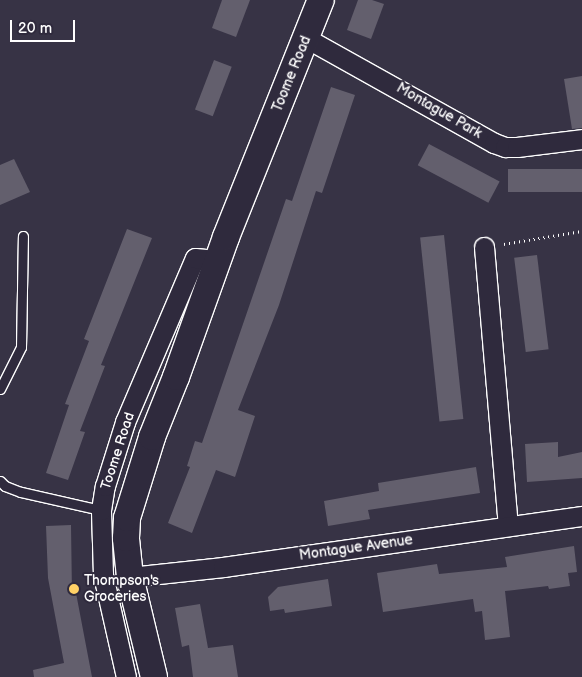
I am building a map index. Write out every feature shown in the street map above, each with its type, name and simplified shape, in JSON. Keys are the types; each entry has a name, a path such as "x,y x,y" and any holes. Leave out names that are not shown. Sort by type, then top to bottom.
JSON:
{"main road":[{"name":"Toome Road","path":"154,677 130,577 126,538 128,518 152,437 176,378 218,260 321,0"}],"street":[{"name":"Montague Park","path":"306,38 494,143 517,147 582,139"},
{"path":"484,247 508,526"},
{"name":"Toome Road","path":"126,677 103,575 101,510 105,486 125,422 195,258 218,260"},
{"path":"101,510 128,518"},
{"name":"Montague Avenue","path":"130,577 223,566 582,516"}],"lane":[{"path":"0,389 20,347 23,236"},
{"path":"0,481 4,486 21,492 101,510"}],"path":[{"path":"484,247 582,231"}],"building":[{"path":"222,0 250,0 236,37 212,28"},
{"path":"358,0 372,0 384,4 371,39 347,30"},
{"path":"214,60 232,67 213,116 195,109"},
{"path":"582,76 582,128 572,129 564,79"},
{"path":"331,87 355,95 322,193 316,191 279,305 238,410 255,416 235,477 216,470 192,533 168,523 190,467 187,466 195,441 202,443 286,199 292,201"},
{"path":"429,144 500,182 488,203 418,165"},
{"path":"14,159 30,192 0,205 0,165"},
{"path":"508,169 582,169 582,192 508,192"},
{"path":"127,229 152,238 101,365 105,366 80,431 85,432 68,480 46,473 69,405 65,404 89,341 84,339"},
{"path":"444,235 463,419 439,421 420,238"},
{"path":"537,255 549,349 526,352 514,258"},
{"path":"558,442 558,457 582,452 582,478 527,482 525,444"},
{"path":"476,467 480,493 368,510 370,519 328,526 324,501 379,491 378,483"},
{"path":"71,525 72,594 76,593 92,677 34,677 33,670 64,663 48,578 46,526"},
{"path":"574,546 577,572 568,573 570,586 549,589 548,586 505,591 510,637 485,640 482,611 475,612 473,599 383,612 377,573 437,564 439,574 507,567 505,557"},
{"path":"328,579 332,606 285,613 284,609 270,611 268,597 278,587"},
{"path":"200,604 208,648 233,645 238,677 193,677 189,645 182,647 175,608"}],"place":[{"name":"Thompson's Groceries","path":"74,589"}]}
